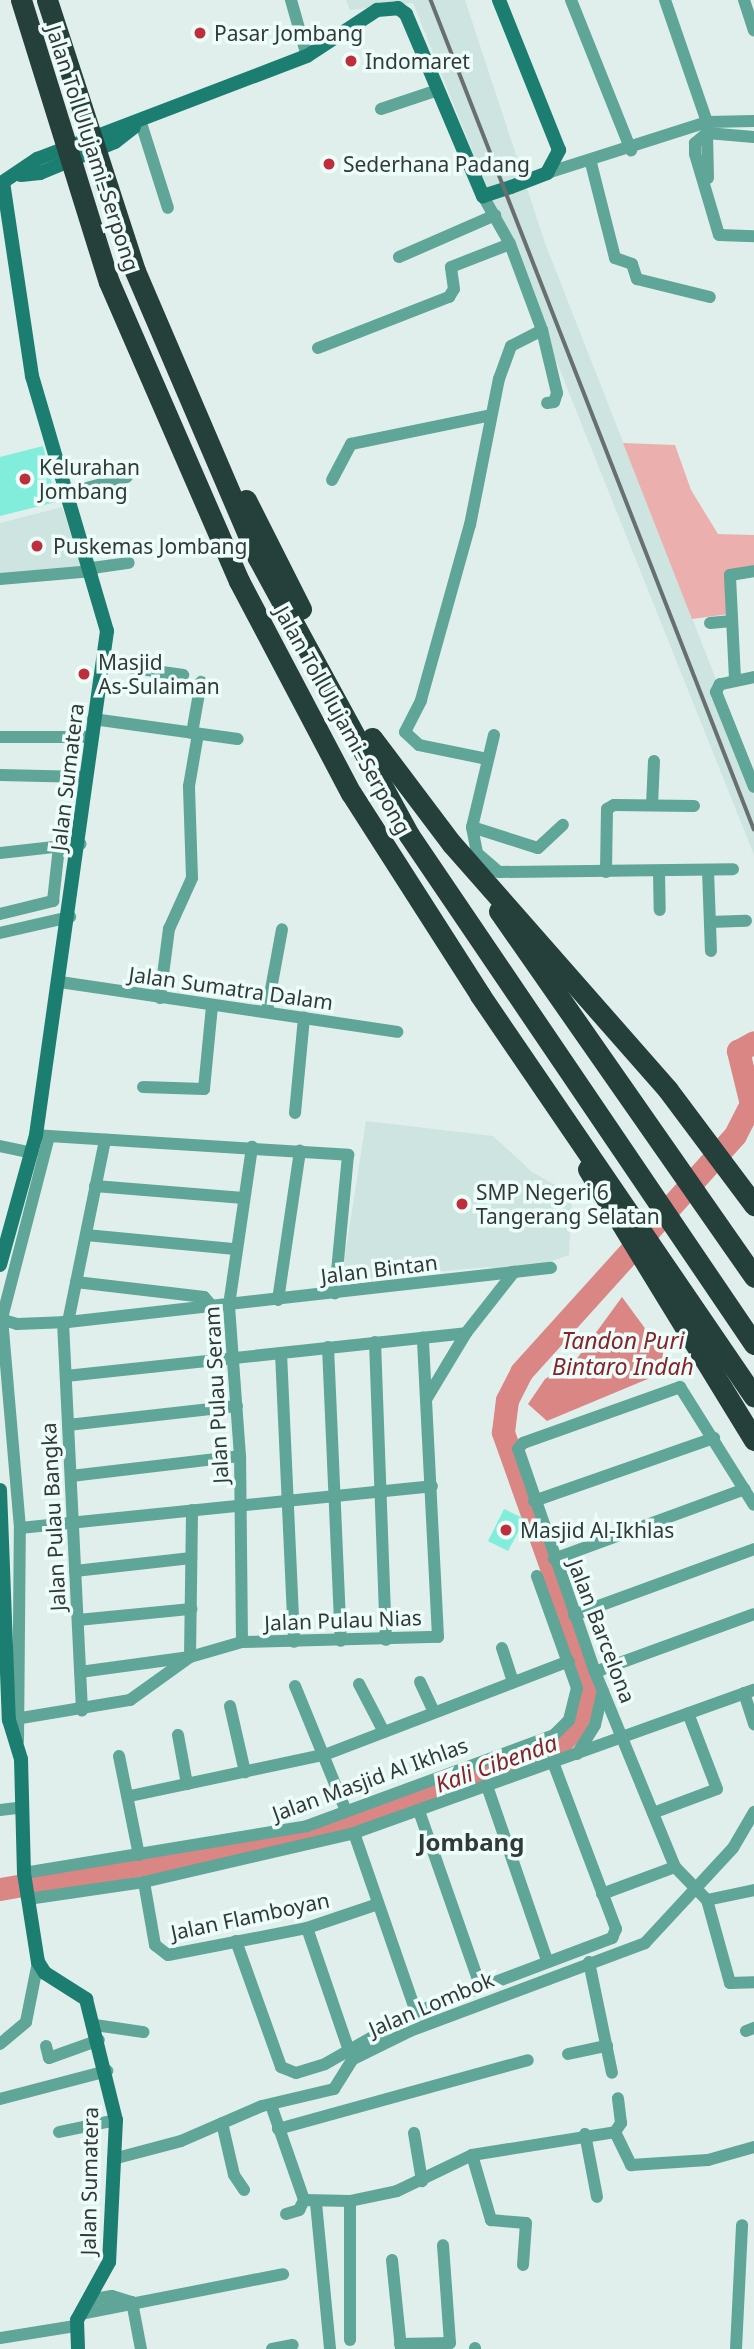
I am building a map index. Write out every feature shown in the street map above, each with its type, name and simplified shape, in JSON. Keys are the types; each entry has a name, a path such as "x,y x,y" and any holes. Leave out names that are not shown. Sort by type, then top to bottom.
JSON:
{"highway":[{"name":"Jalan Tol Ulujami–Serpong","path":"21,0 109,282 239,581 351,793 611,1194 658,1252 754,1396"},
{"name":"Jalan Tol Ulujami–Serpong","path":"47,0 95,158 163,336 258,558 409,835 499,975 679,1226 754,1344"},
{"path":"163,336 320,645 386,763 452,844 668,1090 722,1156 754,1205"},
{"path":"452,844 754,1277"},
{"path":"611,1194 660,1287 754,1440"}],"street":[{"path":"292,0 307,56"},
{"path":"499,0 558,137 559,150 547,173"},
{"path":"665,0 707,128 709,189 719,234 754,236"},
{"path":"744,0 754,30"},
{"path":"574,1 631,150"},
{"path":"1,181 307,56 377,10 398,8 406,14 482,196 510,244 542,330 557,393 554,402 547,403"},
{"path":"381,109 438,90"},
{"path":"482,196 547,173 591,163 707,128 754,121"},
{"path":"138,124 168,208"},
{"path":"707,128 754,137"},
{"path":"591,163 615,258 632,264 637,279 710,296"},
{"name":"Jalan Sumatera","path":"1,181 32,376 65,494 93,570 107,631 106,664 90,737 80,845 42,1135 1,1319 20,1528 15,1719"},
{"path":"399,257 495,215"},
{"path":"318,348 449,298 454,289 451,267 510,244"},
{"path":"487,759 419,745 405,732 421,701 470,524 491,415 511,346 542,330"},
{"path":"332,480 351,444 491,415"},
{"path":"65,494 127,477"},
{"path":"0,579 93,570 129,563"},
{"path":"735,679 730,575 754,571"},
{"path":"710,623 732,621"},
{"path":"106,664 183,675"},
{"path":"754,677 720,684 716,692 754,787"},
{"path":"160,998 169,929 192,878 190,786 201,682"},
{"path":"93,719 238,739"},
{"path":"494,735 472,827 478,853 499,872 733,869"},
{"path":"0,737 90,737"},
{"path":"652,805 654,761"},
{"path":"0,775 86,777"},
{"path":"606,872 607,810 652,805 694,806"},
{"path":"472,827 538,848 563,825"},
{"path":"0,853 80,845"},
{"path":"0,914 53,901 59,846"},
{"path":"708,870 711,951"},
{"path":"659,871 660,910"},
{"path":"0,933 70,917"},
{"path":"710,922 746,922"},
{"path":"267,1011 282,929"},
{"name":"Jalan Sumatra Dalam","path":"60,982 397,1032"},
{"path":"143,1087 204,1089 212,1006"},
{"path":"295,1113 304,1017"},
{"path":"42,1135 344,1153 350,1160 335,1293"},
{"name":"Jalan Sumatera","path":"0,1265 32,1153 42,1135"},
{"name":"Jalan Pulau Bangka","path":"82,1711 68,1425 66,1322 104,1140"},
{"path":"0,1146 32,1153"},
{"name":"Jalan Pulau Seram","path":"242,1642 242,1505 229,1305 235,1249 252,1147"},
{"path":"278,1300 300,1151"},
{"path":"95,1186 244,1198"},
{"path":"86,1235 235,1249"},
{"name":"Jalan Bintan","path":"1,1319 17,1324 66,1322 551,1268"},
{"path":"427,1398 466,1333 514,1272"},
{"name":"Jalan Bintan","path":"76,1282 204,1297 212,1306"},
{"path":"2,1334 17,1324"},
{"path":"66,1376 466,1333"},
{"name":"Jalan Pulau Nias","path":"15,1719 82,1711 136,1698 190,1657 242,1642 438,1637 423,1337"},
{"path":"375,1342 387,1640"},
{"path":"328,1347 338,1495 341,1641"},
{"path":"281,1353 290,1500 294,1642"},
{"name":"Jalan Barcelona","path":"707,1900 675,1867 595,1672 519,1458 523,1443 670,1387 683,1390 713,1438"},
{"path":"68,1425 237,1406"},
{"path":"534,1501 713,1438 754,1505"},
{"path":"71,1476 240,1455"},
{"path":"20,1528 432,1486"},
{"path":"554,1559 744,1489"},
{"name":"Jalan Sumatera","path":"0,1490 23,1807 24,1876 38,1962 46,1973 86,1999 107,2071 116,2120 108,2262 77,2320"},
{"path":"80,1672 190,1657 192,1510"},
{"path":"574,1615 754,1549"},
{"path":"75,1571 191,1558"},
{"name":"Jalan Masjid Al Ikhlas","path":"24,1876 263,1836 346,1811 560,1731 576,1699 569,1661 537,1576"},
{"path":"78,1620 191,1609"},
{"path":"595,1672 754,1614"},
{"path":"502,1648 513,1682"},
{"path":"130,1796 327,1754 433,1710 569,1661"},
{"path":"421,1682 433,1710"},
{"path":"359,1684 384,1732"},
{"path":"295,1686 327,1754 346,1811"},
{"path":"576,1754 595,1725 603,1690"},
{"path":"27,1897 144,1882 354,1833 749,1691 754,1724"},
{"path":"230,1706 245,1772"},
{"path":"653,1813 717,1789 688,1713"},
{"path":"178,1735 187,1784"},
{"path":"119,1756 130,1796 138,1856"},
{"path":"236,1941 284,2071 296,2073 349,2051 416,2012 480,1985 612,1938 612,1920 553,1762"},
{"path":"487,1786 547,1960"},
{"path":"0,1810 23,1807"},
{"path":"419,1811 480,1985"},
{"name":"Jalan Lombok","path":"113,2159 271,2105 334,2089 353,2059 410,2031 645,1943 733,1848 754,1812"},
{"path":"354,1833 416,2012"},
{"path":"601,1894 675,1867"},
{"name":"Jalan Flamboyan","path":"144,1882 155,1945 162,1954 307,1928 379,1904"},
{"path":"754,1890 707,1900 726,1975 739,1985 754,1982"},
{"path":"307,1928 349,2051"},
{"path":"0,2044 26,2022 38,1962"},
{"path":"589,1962 612,2073"},
{"path":"95,2025 142,2032"},
{"path":"46,2046 49,2058 99,2040"},
{"path":"568,2054 607,2046"},
{"path":"278,2129 528,2060"},
{"path":"0,2099 107,2071"},
{"path":"615,2132 621,2123 618,2098"},
{"path":"271,2105 278,2129 310,2202 330,2349"},
{"path":"59,2132 116,2120"},
{"path":"222,2123 234,2175 244,2190"},
{"path":"286,2214 299,2210 310,2202 350,2201 422,2182 472,2155 585,2134 615,2132"},
{"path":"615,2132 631,2165 708,2160 754,2147"},
{"path":"414,2133 422,2182"},
{"path":"585,2134 597,2197"},
{"path":"472,2155 491,2220 526,2223 523,2265"},
{"path":"350,2201 350,2340"},
{"path":"736,2349 742,2225"},
{"path":"392,2260 401,2347 450,2343 443,2245"},
{"path":"0,2338 77,2320 132,2302 283,2274"},
{"path":"89,2300 112,2296 132,2302"},
{"path":"132,2302 141,2349"},
{"path":"77,2320 78,2349"},
{"path":"272,2349 293,2345"}],"shaded area":[{"path":"346,0 465,0 545,243 754,776 754,855 413,3 350,10"},
{"path":"623,443 675,445 691,490 718,534 754,535 754,569 727,573 729,614 692,619"},
{"name":"Puskemas Jombang","path":"62,507 82,568 0,575 0,523"},
{"name":"SMP Negeri 6 Tangerang Selatan","path":"366,1121 493,1136 532,1172 572,1194 569,1255 524,1271 487,1267 341,1281"}],"water":[{"name":"Tandon Puri Bintaro Indah","path":"622,1297 674,1368 547,1421 528,1404 545,1379 576,1360"}],"building":[{"name":"Kelurahan Jombang","path":"43,446 56,502 0,516 0,457"},
{"name":"Masjid Al-Ikhlas","path":"504,1509 525,1519 508,1551 488,1541"}],"waterway":[{"name":"Kali Cibenda","path":"0,1889 292,1838 564,1739 573,1730 589,1694 589,1674 503,1432 507,1400 521,1372 735,1135 751,1104 738,1051 754,1042"}],"railway":[{"path":"431,0 754,829"}],"place":[{"name":"Pasar Jombang","path":"200,33"},
{"name":"Indomaret","path":"351,61"},
{"name":"Sederhana Padang","path":"329,164"},
{"name":"Kelurahan Jombang","path":"25,479"},
{"name":"Puskemas Jombang","path":"37,546"},
{"name":"Masjid As-Sulaiman","path":"84,674"},
{"name":"SMP Negeri 6 Tangerang Selatan","path":"462,1204"},
{"name":"Masjid Al-Ikhlas","path":"506,1530"}],"district":[{"name":"Jombang","path":"471,1842"}]}
